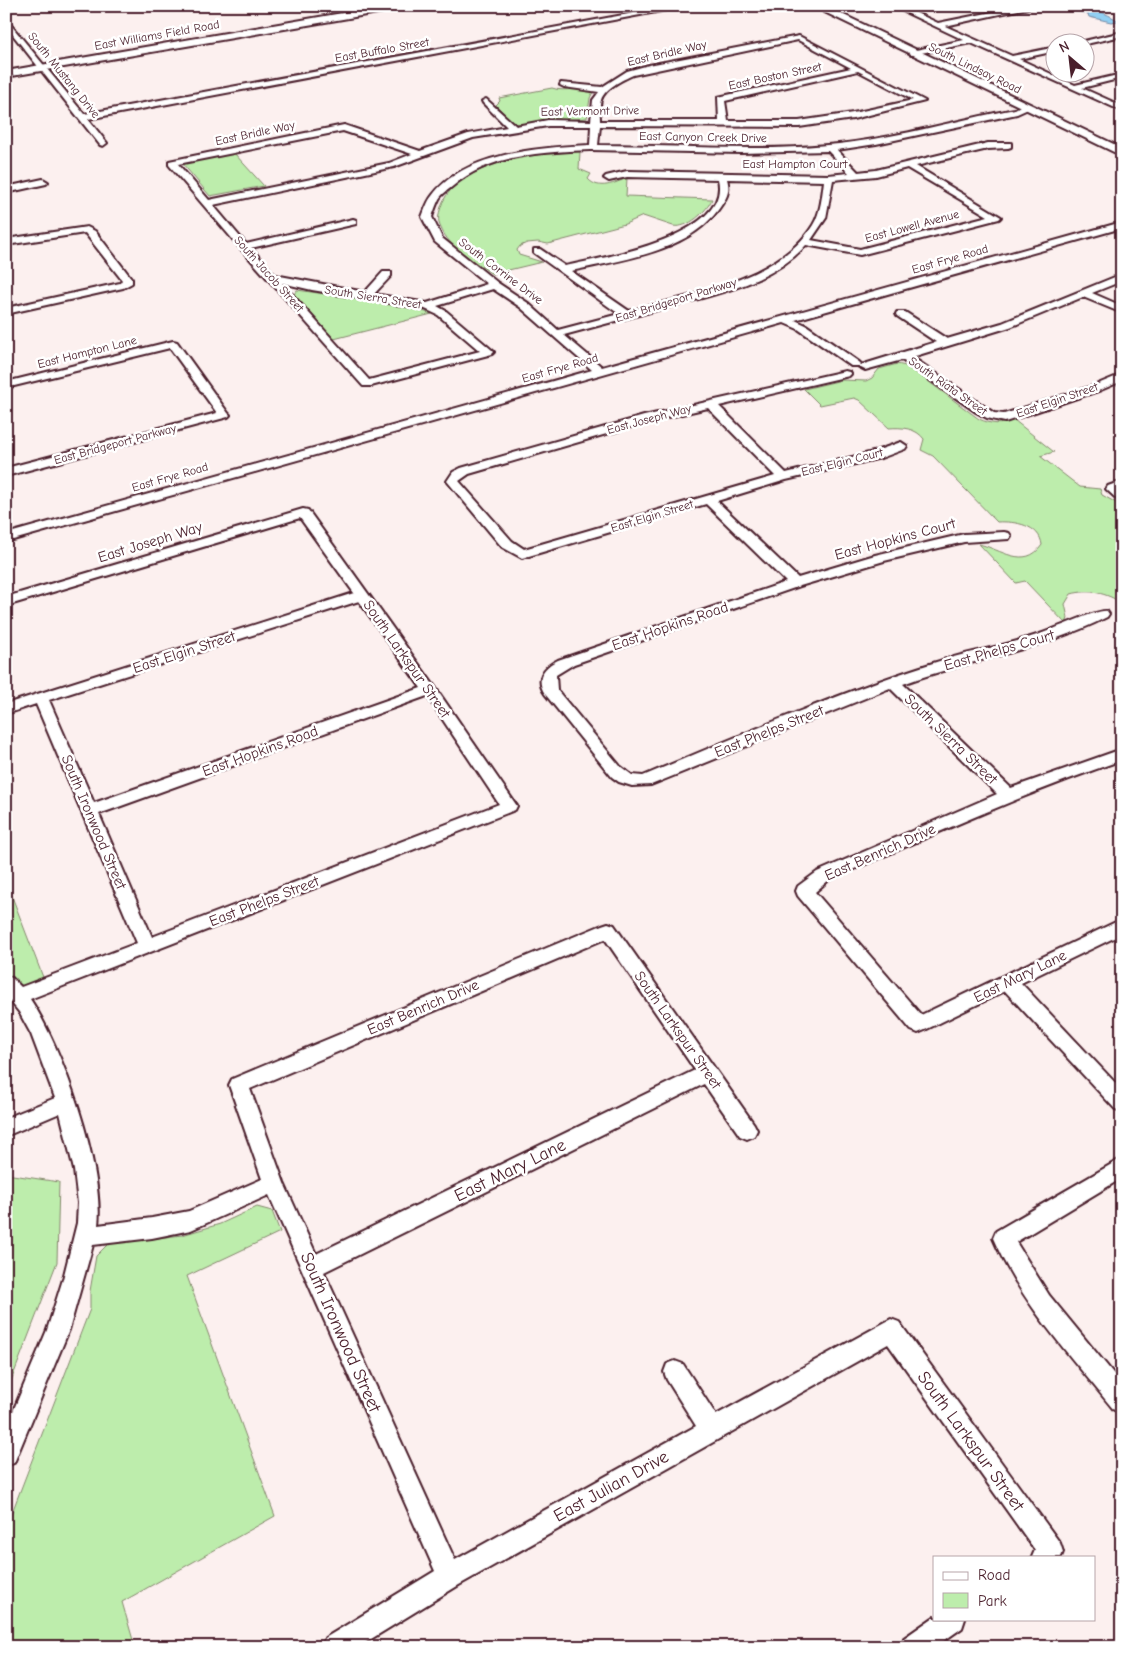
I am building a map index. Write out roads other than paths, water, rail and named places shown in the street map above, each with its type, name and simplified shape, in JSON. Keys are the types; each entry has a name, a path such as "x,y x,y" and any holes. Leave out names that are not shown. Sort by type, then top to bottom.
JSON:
{"main road":[{"name":"East Williams Field Road","path":"6,74 42,65 374,6"},
{"name":"East Williams Field Road","path":"6,68 42,65 401,6"},
{"name":"South Lindsay Road","path":"817,6 1122,154"}],"street":[{"name":"East Buffalo Street","path":"84,117 685,6"},
{"path":"896,6 1122,109"},
{"path":"938,25 1034,6"},
{"name":"South Mustang Drive","path":"6,21 103,142"},
{"path":"1096,39 1122,34"},
{"name":"East Bridle Way","path":"604,90 615,81 630,73 652,67 799,38 858,69"},
{"path":"914,53 970,40"},
{"path":"1010,58 1046,51"},
{"name":"East Vermont Drive","path":"208,204 391,165 471,136 512,128 548,123 597,122 799,124 853,116 921,101 858,69"},
{"name":"East Boston Street","path":"724,124 721,99 858,69"},
{"path":"1075,87 1122,76"},
{"path":"564,85 604,90 597,100 594,147"},
{"path":"486,101 512,128"},
{"name":"East Canyon Creek Drive","path":"452,182 474,169 513,156 546,150 594,147 760,151 830,148 886,140 1016,111 1025,106"},
{"name":"East Bridle Way","path":"172,163 344,128 419,154"},
{"name":"East Hampton Court","path":"609,178 627,174 828,178 857,176 988,146 1008,145"},
{"path":"830,148 857,176"},
{"name":"South Jacob Street","path":"172,163 244,247 367,384 488,352"},
{"name":"East Lowell Avenue","path":"804,242 860,252 996,216 908,165"},
{"path":"566,270 640,251 691,230 710,217 717,206 724,193 722,177"},
{"name":"East Bridgeport Parkway","path":"558,334 729,286 789,256 816,228 821,217 829,182 828,178"},
{"path":"6,190 43,182"},
{"name":"South Corrine Drive","path":"452,182 436,197 427,217 438,240 494,285 524,305 599,371"},
{"path":"244,247 353,222"},
{"name":"East Frye Road","path":"6,538 1122,226"},
{"path":"6,242 87,230 92,233 128,281 123,285 6,311"},
{"path":"538,251 628,315"},
{"path":"367,296 387,274"},
{"name":"East Joseph Way","path":"860,366 904,356 1006,325 1122,277"},
{"name":"South Sierra Street","path":"273,278 312,287 428,306 442,313 488,352"},
{"path":"428,306 494,285"},
{"path":"1083,293 1122,310"},
{"path":"901,314 945,343"},
{"path":"785,320 802,327 860,366"},
{"path":"785,320 789,329 844,371"},
{"name":"East Hampton Lane","path":"6,385 173,344 224,415"},
{"name":"South Riata Street","path":"904,356 991,416"},
{"name":"East Joseph Way","path":"457,475 465,470 639,420 844,371 854,377 864,376 868,371 860,366"},
{"name":"East Elgin Street","path":"991,416 1005,418 1016,415 1096,388 1122,377"},
{"path":"710,403 783,477"},
{"name":"East Bridgeport Parkway","path":"6,472 224,415"},
{"name":"East Elgin Court","path":"783,477 876,455 900,446"},
{"path":"457,475 453,481 456,486 507,544 522,554"},
{"name":"East Elgin Street","path":"522,554 783,477"},
{"path":"708,499 796,584"},
{"name":"East Joseph Way","path":"6,602 303,513"},
{"name":"South Larkspur Street","path":"303,513 430,690 510,806"},
{"name":"East Hopkins Court","path":"796,584 880,558 964,538 1004,536"},
{"name":"East Hopkins Road","path":"548,674 554,668 569,661 796,584"},
{"name":"East Elgin Street","path":"6,709 362,595"},
{"name":"East Phelps Court","path":"893,683 941,666 1065,632 1102,614"},
{"name":"East Phelps Street","path":"548,674 546,682 550,691 614,770 622,778 632,782 645,781 893,683"},
{"name":"South Sierra Street","path":"893,683 1008,795"},
{"name":"East Hopkins Road","path":"90,811 430,690"},
{"name":"South Ironwood Street","path":"41,698 147,946"},
{"name":"East Benrich Drive","path":"918,1025 804,891 823,876 1008,795 1072,770 1122,754"},
{"name":"East Phelps Street","path":"12,989 147,946 510,806"},
{"name":"East Mary Lane","path":"918,1025 1122,926"},
{"name":"South Larkspur Street","path":"608,930 747,1130"},
{"name":"East Benrich Drive","path":"239,1085 608,930"},
{"path":"1008,982 1122,1103"},
{"path":"6,1455 41,1375 73,1287 88,1219 85,1168 66,1102 39,1030 12,989"},
{"name":"East Mary Lane","path":"312,1267 708,1073"},
{"name":"South Ironwood Street","path":"239,1085 274,1183 450,1576"},
{"path":"6,1127 66,1102"},
{"path":"1122,1167 1003,1238 1013,1262 1039,1298 1122,1402"},
{"path":"84,1236 152,1228 191,1220 274,1183"},
{"name":"South Larkspur Street","path":"891,1330 1048,1554"},
{"name":"East Julian Drive","path":"334,1647 450,1576 891,1330"},
{"path":"674,1372 712,1430"},
{"path":"913,1647 952,1620"}],"water":[{"path":"1074,6 1097,10 1119,21 1111,22 1089,17 1088,14 1068,9"}]}
